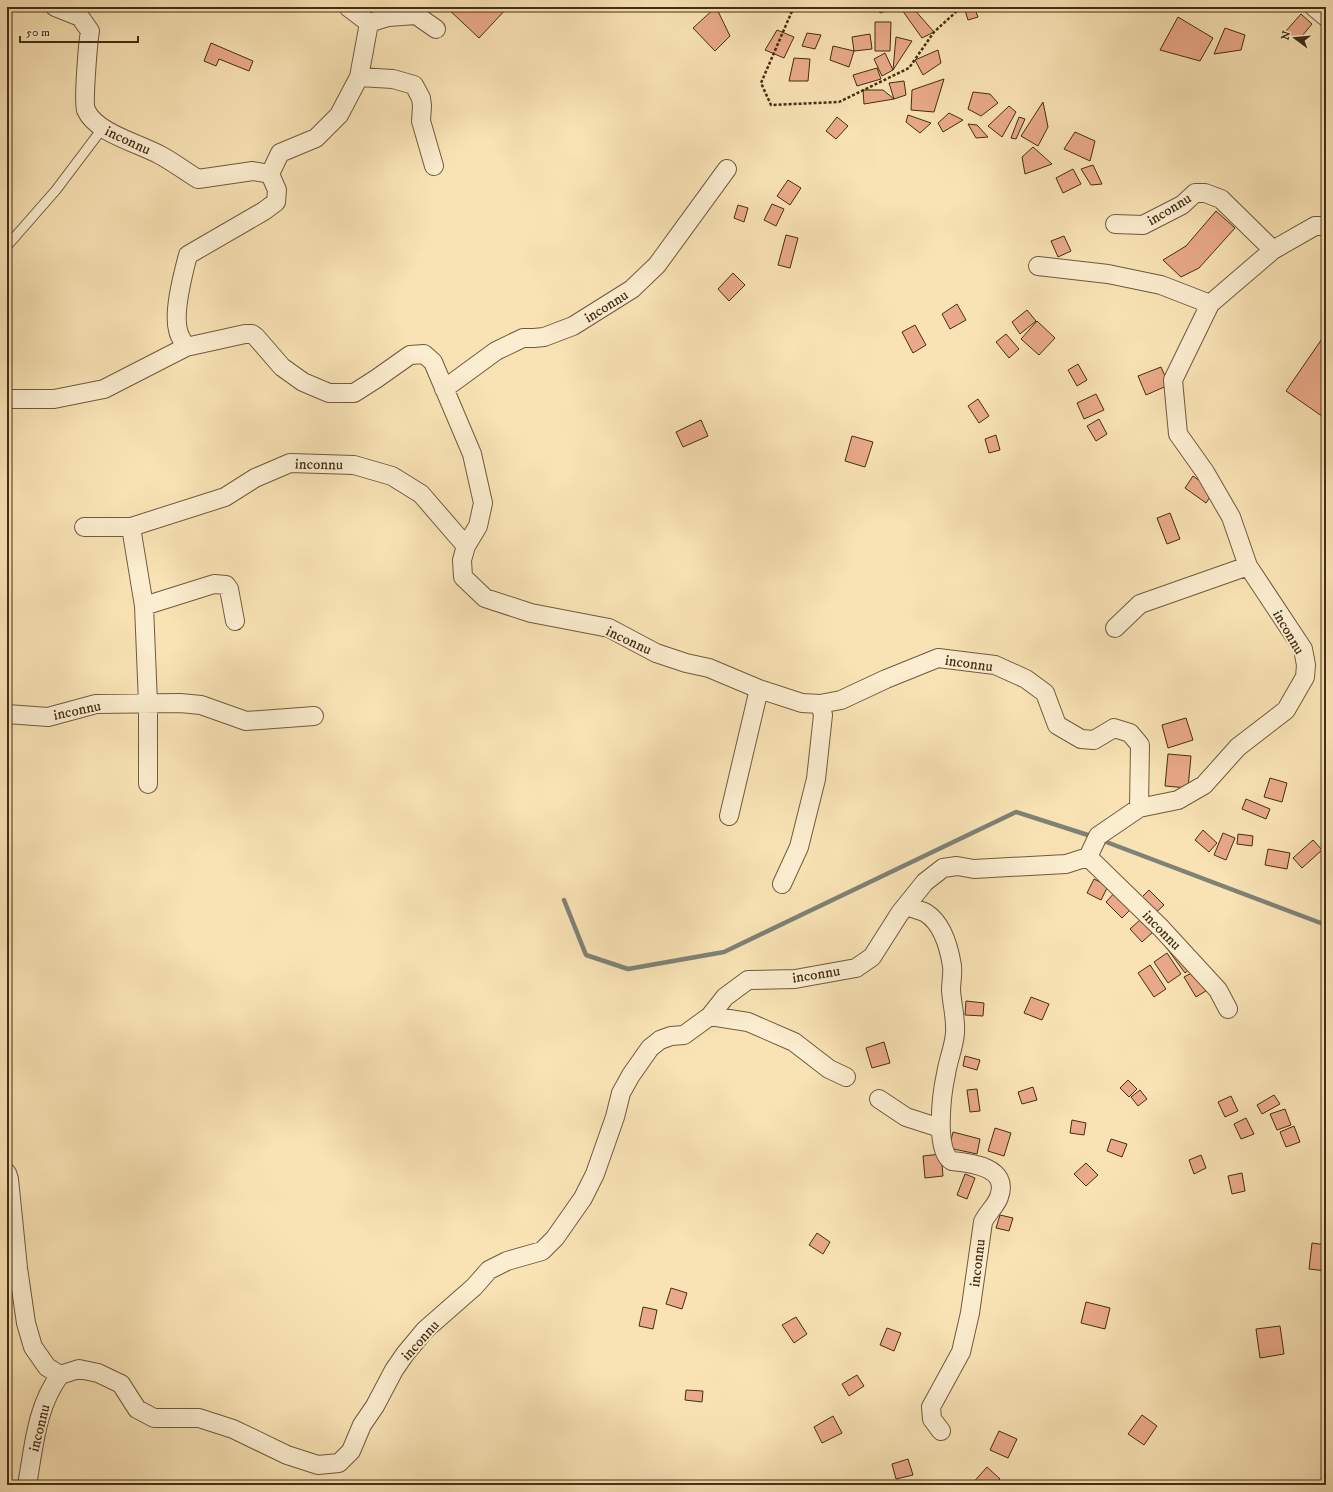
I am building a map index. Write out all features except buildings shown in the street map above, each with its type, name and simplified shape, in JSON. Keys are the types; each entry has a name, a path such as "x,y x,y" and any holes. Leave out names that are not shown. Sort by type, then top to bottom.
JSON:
{"street":[{"name":"inconnu","path":"55,7 80,18 90,31 85,108 93,122 102,129 160,155 198,180 254,171 270,174"},
{"path":"348,7 369,23"},
{"path":"1314,7 1326,17"},
{"path":"369,23 388,17 416,15 436,29"},
{"path":"186,347 178,330 178,312 181,283 188,255 264,211 276,202 277,190 270,174 280,153 316,138 339,115 359,77 369,23"},
{"path":"359,77 393,79 414,85 422,98 421,122 434,166"},
{"name":"inconnu","path":"444,389 496,351 523,338 544,337 574,326 632,289 657,264 727,169"},
{"name":"inconnu","path":"1115,224 1143,225 1182,205 1195,193 1206,193 1221,199 1273,250"},
{"name":"inconnu","path":"27,1485 38,1420 46,1398 60,1375 79,1368 98,1373 121,1384 137,1409 154,1418 199,1418 233,1429 287,1455 318,1465 339,1463 351,1451 362,1426 375,1406 394,1370 425,1330 474,1287 489,1270 507,1261 542,1252 555,1238 583,1198 595,1174 615,1117 621,1093 631,1075 650,1048 660,1040 671,1036 684,1035 710,1016 725,997 748,980 795,979 856,968 872,957 906,906 925,882 944,868 957,866 974,869 1066,864 1089,855 1098,836 1139,808 1178,800 1204,785 1238,747 1286,710 1305,677 1306,665 1302,649 1248,566 1231,517 1205,472 1178,434 1173,380 1210,304 1273,250 1315,226 1326,226"},
{"path":"1038,266 1108,274 1161,285 1210,304"},
{"name":"inconnu","path":"7,399 54,399 104,389 186,347 245,334 252,334 256,337 282,367 303,382 329,393 354,393 410,355 424,354 433,362 472,454 483,503 478,526 466,546 462,560 463,577 485,598 531,613 608,628 656,653 686,663 709,668 759,689 802,703 820,704 841,700 886,679 938,658 995,665 1026,678 1044,693 1057,726 1081,739 1094,740 1114,728 1130,733 1140,745 1139,808"},
{"name":"inconnu","path":"84,527 130,527 225,497 254,478 290,463 354,465 392,476 421,494 466,546"},
{"path":"130,527 144,606 148,703 148,784"},
{"path":"1115,628 1140,604 1248,566"},
{"path":"144,606 214,584 226,584 235,621"},
{"path":"729,816 759,689"},
{"name":"inconnu","path":"7,714 48,717 96,704 148,703 201,705 246,721 314,716"},
{"path":"782,884 799,847 816,779 823,715 820,704"},
{"name":"inconnu","path":"1089,855 1162,928 1218,990 1228,1009"},
{"name":"inconnu","path":"906,906 925,913 937,923 944,936 952,967 951,992 954,1010 955,1034 946,1075 940,1128 943,1150 947,1159 984,1167 993,1171 1000,1178 1001,1188 1000,1196 994,1206 986,1214 983,1222 974,1291 962,1352 931,1407 932,1419 941,1431"},
{"path":"710,1016 748,1022 794,1042 829,1069 846,1077"},
{"path":"879,1099 906,1117 940,1128"},
{"path":"7,1173 9,1179 18,1268 26,1323 33,1347 47,1367 60,1375"}],"lane":[{"path":"7,246 56,190 102,129"}],"path":[{"path":"801,7 792,11 761,83 771,105 839,102 909,68 934,32 957,11 958,7"}],"waterway":[{"path":"564,900 586,955 628,969 724,952 1016,812 1094,837"},
{"path":"1101,840 1326,925"}]}
